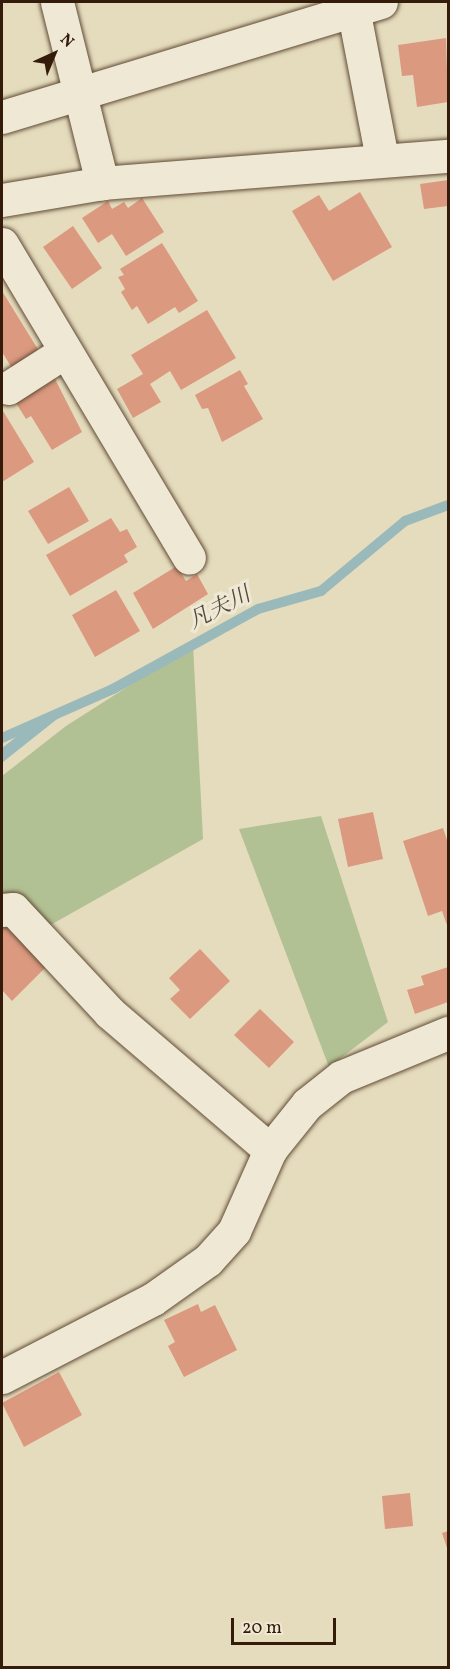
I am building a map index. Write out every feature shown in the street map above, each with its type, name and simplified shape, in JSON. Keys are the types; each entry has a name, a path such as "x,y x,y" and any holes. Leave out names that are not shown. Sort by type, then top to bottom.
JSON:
{"street":[{"path":"57,2 102,183"},
{"path":"2,117 367,5 382,159"},
{"path":"2,200 102,183 382,159 448,156"},
{"path":"2,244 64,352 189,558"},
{"path":"8,388 64,352"},
{"path":"2,910 13,909 111,1013 270,1150"},
{"path":"2,1377 153,1299 208,1260 234,1231 270,1150 308,1104 341,1077 448,1033"}],"green space":[{"path":"193,645 203,839 47,927 2,905 2,776 66,726"},
{"path":"321,816 388,1022 329,1067 239,829"}],"water":[{"path":"71,708 2,763 2,748 33,724"}],"building":[{"path":"446,38 448,102 417,107 413,75 402,76 398,45"},
{"path":"448,180 448,206 424,209 420,184"},
{"path":"360,192 392,247 333,281 292,211 319,195 329,211"},
{"path":"142,198 164,232 126,256 112,234 98,243 82,218 108,201 112,209 124,202 128,208"},
{"path":"73,226 102,268 72,289 43,247"},
{"path":"162,243 198,301 179,313 175,307 148,324 137,306 132,310 121,292 125,289 118,277 124,275 120,269"},
{"path":"2,291 39,351 12,368 2,352"},
{"path":"207,310 236,358 181,390 170,371 150,384 161,402 133,418 117,389 143,374 131,355"},
{"path":"240,370 248,384 244,386 263,419 222,442 208,408 202,409 195,395"},
{"path":"55,379 82,432 52,450 31,416 26,419 16,403"},
{"path":"2,412 34,462 2,482"},
{"path":"69,487 89,521 48,544 28,511"},
{"path":"111,518 120,532 127,529 137,547 124,555 128,562 70,596 46,555"},
{"path":"177,566 186,581 197,574 208,594 153,629 133,593"},
{"path":"116,590 140,631 95,657 72,615"},
{"path":"373,812 383,859 348,867 338,819"},
{"path":"443,828 448,843 448,928 442,911 428,916 403,841"},
{"path":"2,920 47,966 12,1001 2,990"},
{"path":"200,949 230,981 190,1019 170,999 180,990 169,978"},
{"path":"448,967 448,1002 415,1014 407,990 424,985 421,976"},
{"path":"260,1009 294,1042 269,1068 234,1035"},
{"path":"198,1304 201,1312 215,1305 237,1350 184,1377 168,1346 175,1342 164,1320"},
{"path":"59,1372 82,1415 24,1447 2,1403"},
{"path":"410,1493 413,1526 385,1529 382,1496"},
{"path":"448,1531 448,1551 442,1533"}],"waterway":[{"name":"凡夫川","path":"2,738 113,689 258,609 321,591 405,521 448,505"}]}
